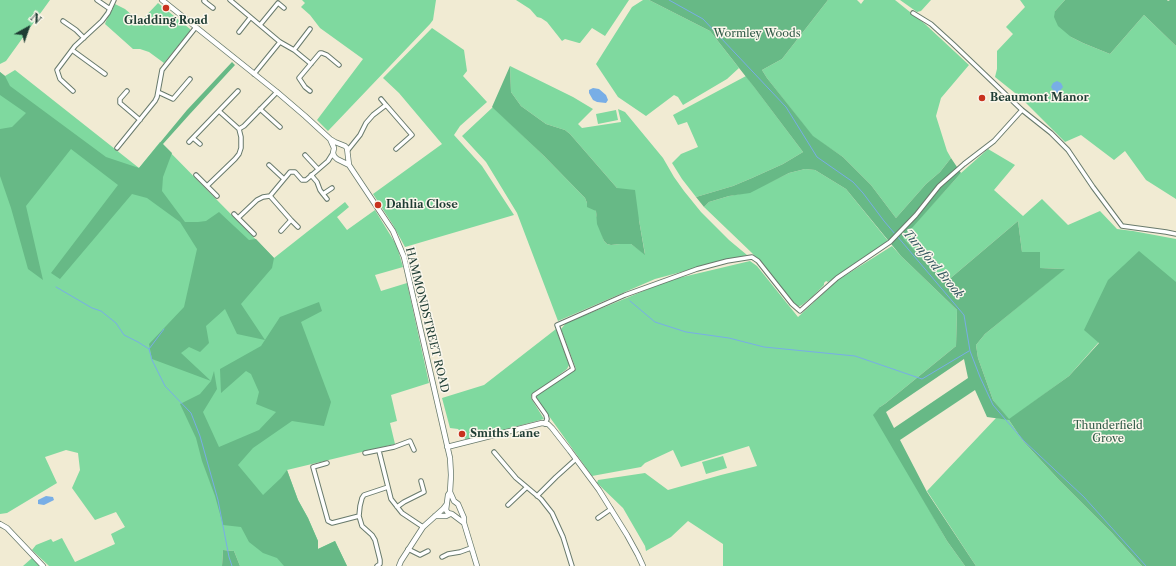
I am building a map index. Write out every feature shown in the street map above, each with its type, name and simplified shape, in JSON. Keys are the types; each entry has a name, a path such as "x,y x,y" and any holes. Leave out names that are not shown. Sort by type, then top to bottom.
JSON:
{"street":[{"path":"97,0 110,9"},
{"path":"73,91 60,79 57,70 72,50 102,21 114,0"},
{"name":"HAMMONDSTREET ROAD","path":"162,0 277,92 330,139 345,146 348,153 349,165 393,231 404,257 447,446 451,468 450,492 446,504"},
{"path":"205,0 204,1 213,8"},
{"path":"230,0 280,42 294,50 311,64"},
{"path":"260,25 278,3 284,8"},
{"path":"913,12 931,24 948,39 1022,110 1068,150 1122,226 1176,234"},
{"path":"239,32 250,18"},
{"path":"63,21 84,38"},
{"path":"117,148 155,101 163,68 196,27"},
{"path":"294,50 310,29"},
{"path":"254,74 280,42"},
{"path":"72,50 105,74"},
{"path":"300,78 320,53 327,55 340,65"},
{"path":"294,77 300,78"},
{"path":"300,78 305,87 310,91"},
{"path":"158,92 172,99 176,97 190,79"},
{"path":"127,91 120,98 120,103 140,120"},
{"path":"189,142 238,91"},
{"path":"239,129 244,126 277,92"},
{"path":"381,100 413,137 396,149"},
{"path":"328,161 346,158 368,120 386,105"},
{"path":"260,109 280,127"},
{"path":"545,424 547,419 546,415 534,398 534,395 573,369 557,325 625,295 697,268 752,257 758,261 792,304 800,311 837,278 897,236 939,186 994,141 1022,110"},
{"path":"207,186 239,154 241,148 239,129 219,111"},
{"path":"193,138 200,144"},
{"name":"HAMMONDSTREET ROAD","path":"330,139 334,156 349,165"},
{"path":"238,218 257,200 270,196 292,171 296,172 304,181 328,161 335,146 354,142"},
{"path":"305,155 318,168"},
{"path":"269,164 284,179"},
{"path":"196,175 217,196"},
{"path":"312,175 327,199"},
{"path":"323,194 332,188"},
{"path":"270,196 298,226"},
{"path":"234,214 254,234"},
{"path":"280,231 291,220"},
{"path":"447,446 542,423 552,428 599,490 643,566"},
{"path":"365,453 378,451 410,441 414,450"},
{"path":"378,451 391,499 404,515 423,527"},
{"path":"494,452 516,478 547,506 556,520 572,566"},
{"path":"537,496 576,459"},
{"path":"327,463 313,467 328,521 332,523 359,516"},
{"path":"397,507 424,492 421,481"},
{"path":"377,566 380,564 380,560 375,540 364,528 359,516 362,498 364,495 388,487"},
{"path":"508,505 526,488"},
{"name":"HAMMONDSTREET ROAD","path":"450,492 464,518 464,523 477,566"},
{"path":"399,566 408,549 423,527 446,504 450,501 454,501"},
{"path":"446,504 446,511 464,523"},
{"path":"435,516 446,516 456,513 458,506"},
{"path":"598,518 611,509"},
{"path":"0,524 7,528 43,566"},
{"path":"442,557 471,548"},
{"path":"408,549 420,555 428,551"}],"green space":[{"path":"0,0 50,0 6,61 0,64"},
{"path":"302,0 436,0 433,20 430,24 328,131 317,120 363,59 320,28 310,15 301,7 305,3"},
{"path":"516,0 629,0 605,36 592,28 579,43 565,39 562,41 547,22 537,17 530,9"},
{"path":"643,0 649,0 710,31 739,68 727,79 683,105 678,97 674,95 646,116 618,97 596,64 632,7"},
{"path":"649,0 828,0 782,59 762,70 813,136 843,157 871,185 896,218 926,184 940,172 951,158 961,173 903,238 946,282 1018,221 1022,252 1040,252 1040,268 1065,269 985,334 976,345 978,358 993,400 1009,419 1069,376 1099,343 1084,330 1108,280 1139,251 1176,282 1176,566 1142,566 1023,441 1009,420 987,417 975,390 900,440 927,492 976,566 965,566 947,541 873,415 880,407 956,346 957,310 901,256 846,189 815,170 805,169 789,173 750,193 729,196 709,202 704,207 696,197 733,186 783,164 803,152 710,31","holes":["964,359 968,378 894,428 886,412"]},
{"path":"828,0 857,0 861,4 864,0 895,0 925,24 969,65 941,98 936,116 947,151 951,158 940,172 926,184 896,218 871,185 843,157 813,137 762,70 782,59"},
{"path":"900,0 931,0 921,11 917,12"},
{"path":"1020,0 1065,0 1055,11 1071,37 1110,54 1144,15 1176,46 1176,199 1146,180 1125,151 1114,160 1081,135 1065,142 1020,97 995,77 997,69 997,51 1013,34 1006,27 1025,7"},
{"path":"1065,0 1176,0 1176,46 1144,15 1110,54 1083,43 1071,37 1058,26 1054,17 1055,11"},
{"path":"158,3 190,29 190,31 164,63 149,52 140,49 133,49 105,24 115,4 125,9 140,22"},
{"path":"432,28 464,50 467,71 463,76 487,102 460,126 454,135 482,166 514,215 405,247 373,194 442,144 399,93 383,78"},
{"path":"232,62 235,65 163,144 172,153 163,177 162,191 185,222 206,221 219,212 249,240 256,239 274,258 272,268 241,304 265,340 237,334 225,309 206,326 209,343 200,352 189,347 181,353 211,381 152,359 149,344 184,307 197,249 180,222 147,198 132,194 60,279 51,273 118,185 71,149 26,206 43,280 28,269 11,208 0,176 0,129 12,127 26,113 0,95 0,72 5,76 10,86 106,157 139,168 187,110"},
{"path":"510,66 573,97 593,109 578,124 582,128 621,122 618,109 625,112 663,158 674,177 701,212 729,240 747,255 655,279 558,321 517,213 486,162 462,136 493,107 544,156 596,211 604,241 607,244 631,244 645,254 639,220 617,188 570,134 565,130 546,124 521,106 511,92"},
{"path":"510,66 511,92 521,106 546,124 565,130 570,134 617,188 635,190 645,255 631,244 607,244 604,241 597,224 596,211 587,207 585,198 544,156 492,107"},
{"path":"15,70 139,168 160,142 274,258 345,202 349,207 337,217 347,230 375,210 397,246 403,267 375,275 381,291 407,283 429,383 391,395 397,421 390,423 395,444 287,470 298,500 318,541 318,549 335,541 347,566 240,566 234,551 223,550 222,566 49,566 32,550 36,545 51,539 53,542 62,538 75,562 115,544 111,534 125,527 116,512 95,520 72,488 80,470 78,453 66,450 45,457 57,483 7,513 0,514 0,72 5,76"},
{"path":"746,76 803,152 783,164 733,186 696,197 672,163 681,154 698,147 687,122 678,125 673,115"},
{"path":"616,110 618,120 598,124 596,114"},
{"path":"988,149 1015,165 994,190 1023,216 1042,199 1068,225 1100,211 1117,229 1176,239 1176,282 1085,330 1099,342 1069,376 1009,420 1023,441 1142,566 976,566 927,491 996,418 1008,419 993,400 978,358 976,345 985,334 1064,269 1040,268 1022,252 1018,221 946,282 902,238 961,173"},
{"path":"805,169 815,170 846,189 889,242 828,282 826,281 812,297 798,307 752,253 704,207 709,202 750,192 789,173"},
{"path":"892,246 957,310 956,346 880,407 922,497 947,541 965,566 723,566 723,544 688,521 671,537 646,551 645,546 623,508 597,483 598,480 645,473 668,490 757,466 749,446 681,467 673,450 645,463 641,467 592,476 536,398 536,396 576,369 561,329 566,323 670,280 750,261 757,266 798,317 838,280"},
{"path":"319,302 322,311 301,322 331,402 324,426 292,421 253,448 238,465 263,495 281,478 287,470 298,500 318,541 318,549 335,541 347,566 284,566 277,558 263,553 249,542 241,527 223,525 196,438 180,404 200,394 211,381 214,371 217,389 203,412 219,447 259,430 276,412 256,404 259,392 251,374 246,371 221,393 220,369 261,346 280,317"},
{"path":"556,329 569,365 567,369 531,396 544,419 466,440 458,429 450,428 442,398 484,385"},
{"path":"723,456 727,468 706,474 702,462"},
{"path":"223,550 234,551 240,566 222,566"},
{"path":"32,558 40,566 23,566"}],"water":[{"path":"1057,81 1061,83 1063,87 1058,93 1055,93 1051,87 1053,83"},
{"path":"593,88 599,89 606,95 608,100 606,103 593,100 589,90"},
{"path":"46,496 53,497 54,500 44,505 38,504 38,500"}],"waterway":[{"name":"Turnford Brook","path":"669,0 703,19 786,107 817,157 853,182 895,234"},
{"name":"Turnford Brook","path":"897,236 964,315 970,351 993,405 1024,441 1084,497 1146,566"},
{"path":"56,287 92,308 101,311 116,323 124,335 149,349 164,329"},
{"path":"630,301 655,322 686,332 729,338 764,347 855,356 922,379 969,351"},
{"path":"149,349 152,360 165,386 191,413 200,436 218,500 232,566"}],"place":[{"name":"Gladding Road","path":"166,8"},
{"name":"Beaumont Manor","path":"982,98"},
{"name":"Dahlia Close","path":"378,205"},
{"name":"Smiths Lane","path":"462,434"}],"park label":[{"name":"Wormley Woods","path":"757,34"},
{"name":"Thunderfield Grove","path":"1108,432"}]}
